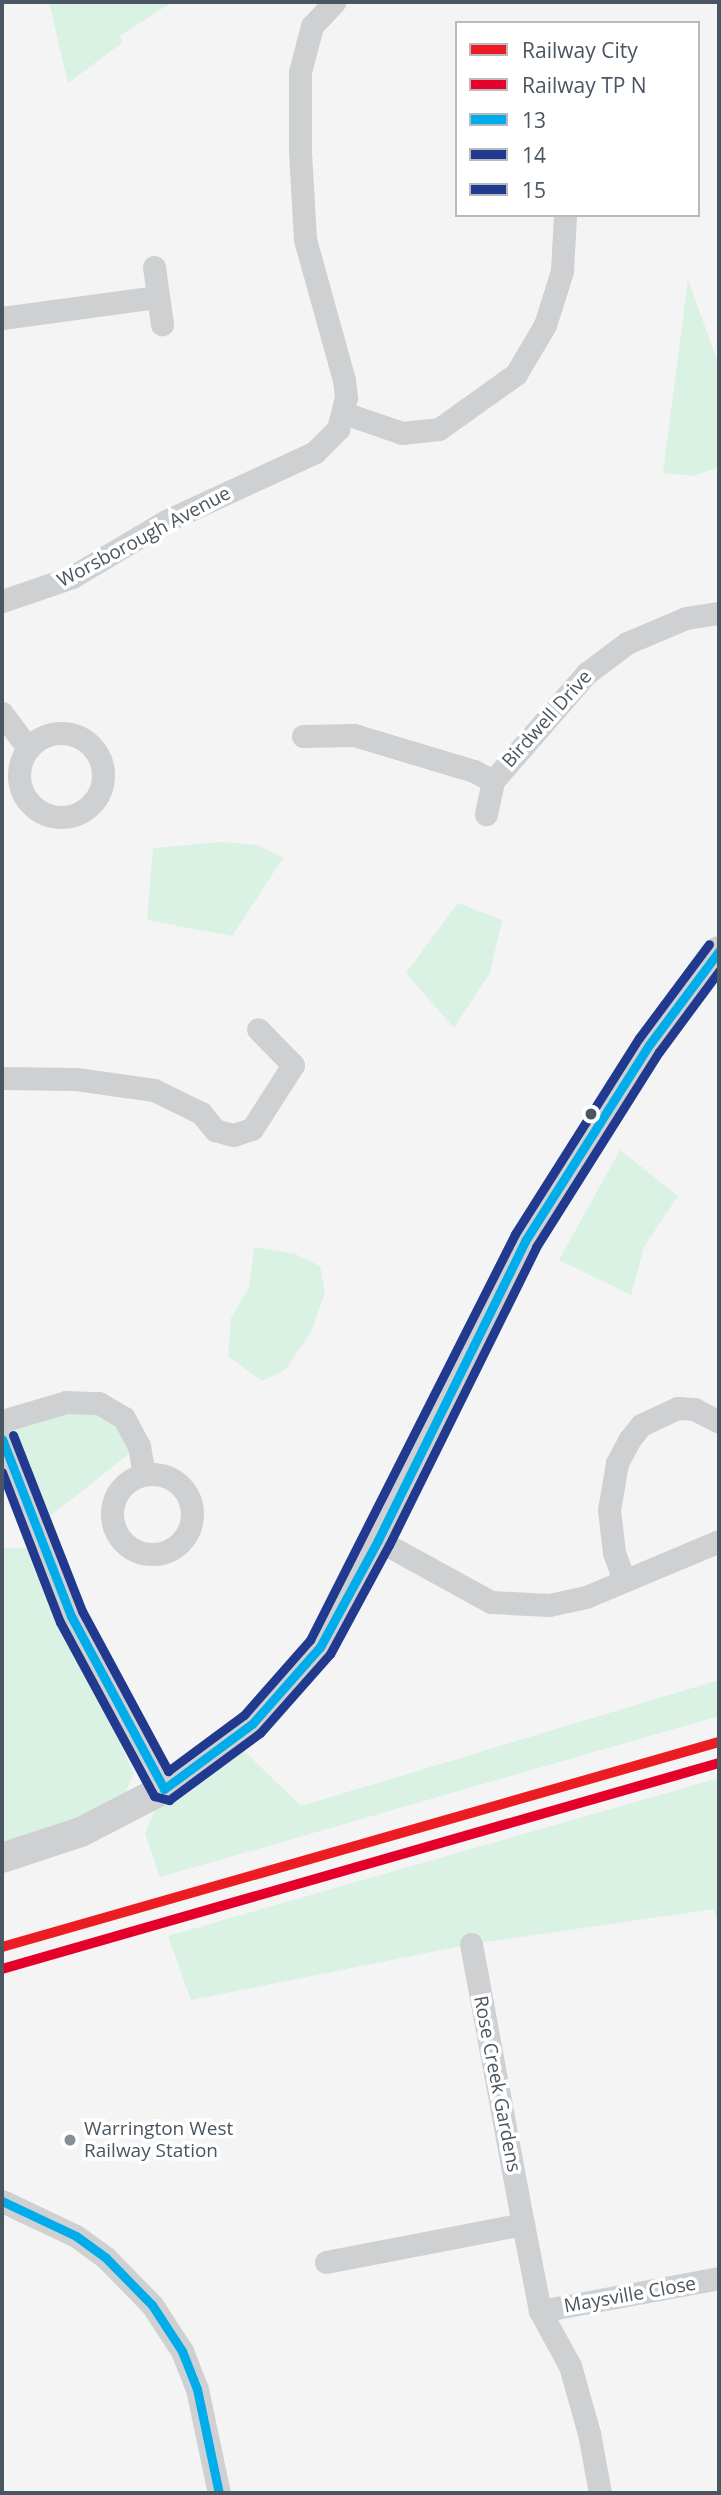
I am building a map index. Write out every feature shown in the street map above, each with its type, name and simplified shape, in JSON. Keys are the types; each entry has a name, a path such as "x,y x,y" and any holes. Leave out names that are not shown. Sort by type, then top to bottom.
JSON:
{"street":[{"name":"Worsborough Avenue","path":"2,601 72,578 166,521 328,443 344,413 344,380 305,239 301,186 300,72 312,26 334,2"},
{"path":"344,413 402,433 439,429 516,374 545,325 559,282 565,217"},
{"path":"154,267 162,324"},
{"path":"2,318 158,297"},
{"name":"Birdwell Drive","path":"486,814 493,781 587,673 627,643 686,618 719,613"},
{"path":"2,713 28,747"},
{"name":"Birdwell Drive","path":"303,736 354,735 474,771 493,781"},
{"path":"2,1858 81,1832 164,1789 223,1749 286,1690 320,1647 378,1540 526,1241 649,1045 719,951"},
{"path":"2,1078 76,1079 154,1090 201,1113 215,1130 233,1135 252,1129 293,1065 258,1029"},
{"path":"2,1421 66,1402 99,1403 124,1418 139,1446 144,1474"},
{"path":"624,1580 614,1552 609,1510 617,1463 628,1440 641,1425 677,1408 694,1409 719,1422"},
{"path":"2,1439 71,1616 164,1789"},
{"path":"378,1540 491,1602 548,1605 586,1597 719,1541"},
{"name":"Rose Creek Gardens","path":"471,1944 540,2311 570,2366 589,2433 600,2493"},
{"path":"2,2201 76,2236 106,2258 152,2305 182,2351 197,2389 219,2493"},
{"path":"327,2262 523,2224"},
{"name":"Maysville Close","path":"540,2311 719,2278"}],"green space":[{"path":"49,2 172,2 120,36 123,42 68,83"},
{"path":"688,279 719,366 719,467 693,476 663,473"},
{"path":"222,842 258,845 283,858 232,936 147,920 153,848"},
{"path":"458,903 502,920 490,973 454,1028 406,973"},
{"path":"620,1150 678,1196 644,1247 631,1295 559,1260"},
{"path":"254,1247 295,1254 320,1266 325,1293 311,1332 285,1370 262,1381 228,1356 231,1318 249,1287"},
{"path":"99,1403 139,1446 43,1522 9,1424"},
{"path":"2,1548 32,1548 134,1774 119,1805 2,1856"},
{"path":"719,1680 719,1716 160,1877 145,1834 156,1808 244,1751 301,1806"},
{"path":"719,1778 719,1928 714,1909 471,1944 191,2000 168,1936"}],"rail line":[{"name":"City","path":"2,1947 719,1742"}],"transit line":[{"name":"15","path":"13,1435 82,1611 168,1771 244,1715 310,1640 515,1234 639,1038 709,944"},
{"name":"13","path":"2,1439 71,1616 164,1789 252,1724 320,1647 378,1540 525,1241 649,1045 719,951"},
{"name":"14","path":"2,1472 60,1622 154,1796 169,1800 260,1733 330,1654 389,1545 536,1247 659,1052 719,971"},
{"path":"2,1969 719,1763"},
{"name":"13","path":"2,2201 76,2236 106,2258 152,2305 182,2351 197,2389 219,2493"}],"place":[{"name":"Warrington West Railway Station","path":"70,2140"}]}
